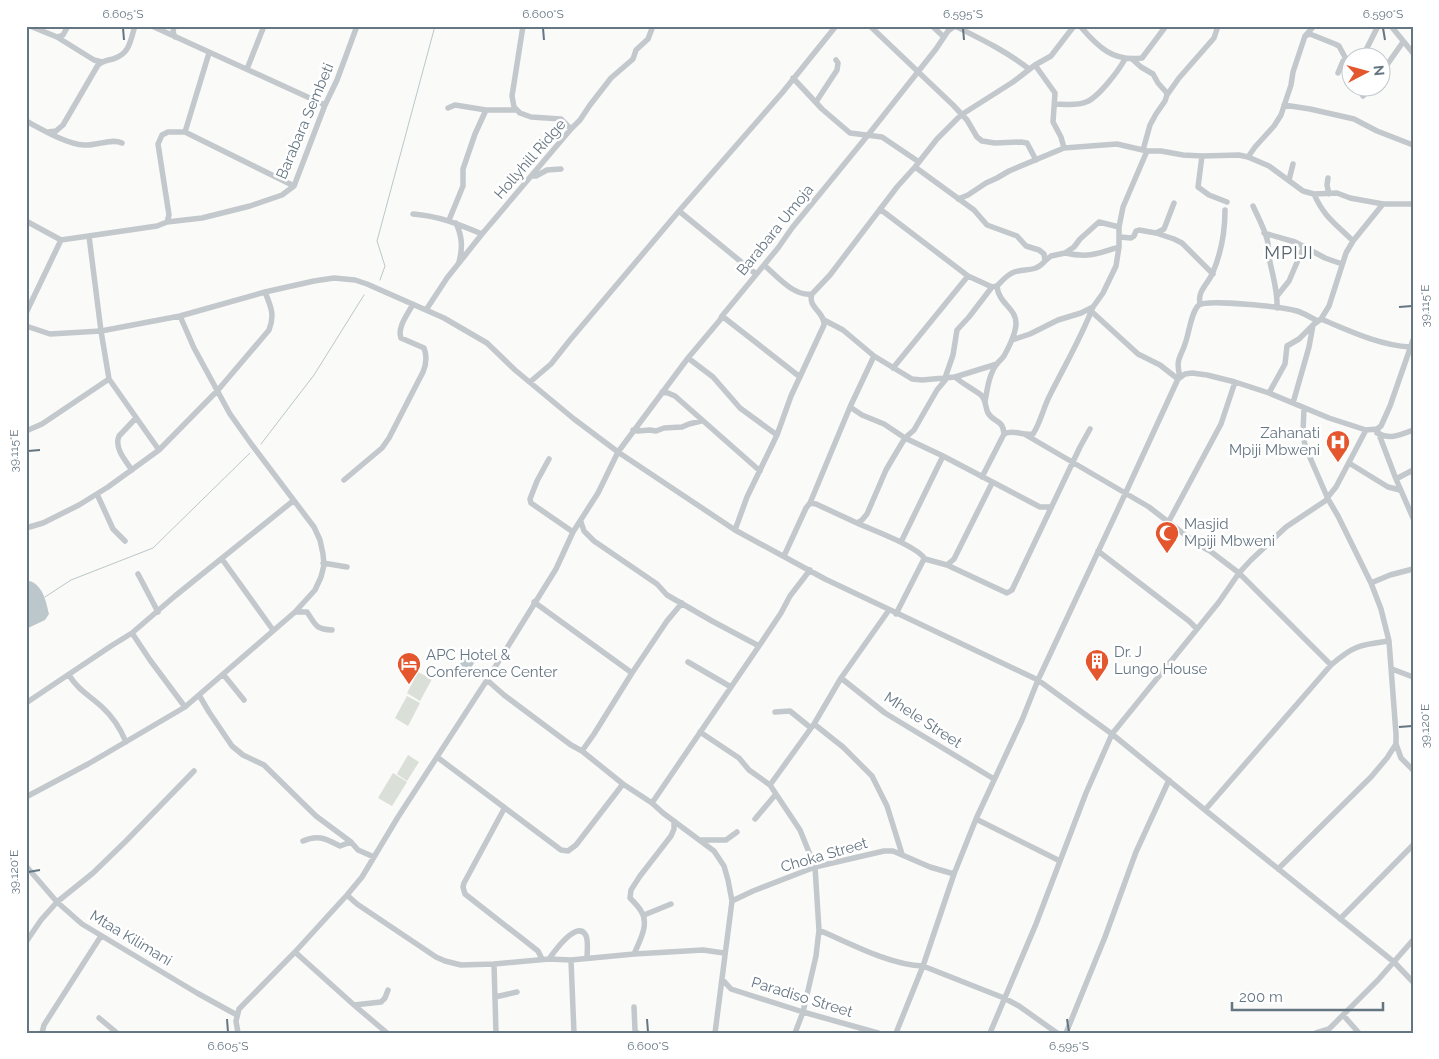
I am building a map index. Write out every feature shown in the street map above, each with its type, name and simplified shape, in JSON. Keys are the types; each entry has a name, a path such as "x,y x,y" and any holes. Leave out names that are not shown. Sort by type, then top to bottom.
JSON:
{"street":[{"path":"30,26 57,37 94,60 102,62"},
{"path":"57,37 62,35 68,26"},
{"path":"48,132 56,131 63,125 98,65 124,54 135,26"},
{"path":"152,26 325,104"},
{"path":"174,26 173,32 175,37"},
{"path":"247,69 264,26"},
{"name":"Barabara Sembeti","path":"61,240 202,218 250,206 282,195 294,186 357,26"},
{"path":"516,110 512,96 524,26"},
{"name":"Hollyhill Ridge","path":"426,310 447,278 482,234 580,120 611,78 633,59 636,50 648,39 653,26"},
{"path":"530,382 551,364 679,211 782,93 836,26"},
{"path":"870,26 953,105 967,120 977,138 982,141 995,143 1027,143 1036,160"},
{"path":"932,26 944,36"},
{"path":"955,26 1015,58 1029,69"},
{"name":"Barabara Umoja","path":"237,1015 238,1009 244,1002 295,952 362,876 556,569 573,532 581,522 618,452 633,430 688,358 868,135 944,36 955,26"},
{"path":"810,296 853,246 897,187 937,139 962,115 1013,82 1035,65 1052,56 1074,26"},
{"path":"1080,26 1101,48 1115,56 1128,59 1142,58 1166,26"},
{"path":"1026,435 1033,434 1038,426 1049,396 1068,362 1092,309 1103,293 1116,266 1120,238 1119,227 1123,207 1145,150 1150,125 1179,78 1214,38 1218,26"},
{"path":"1248,157 1274,126 1284,106 1305,36 1314,26"},
{"path":"1367,48 1378,26"},
{"path":"1391,26 1413,54"},
{"path":"1305,36 1310,34 1340,46 1342,49"},
{"path":"1392,58 1403,42"},
{"path":"186,132 210,53"},
{"path":"1055,104 1088,102 1128,59"},
{"path":"1128,59 1153,74 1167,95"},
{"path":"816,102 837,70 838,64 836,60"},
{"path":"1338,72 1342,63"},
{"path":"1035,65 1053,89 1055,104 1053,122 1061,137 1064,148"},
{"path":"793,78 843,128 850,133 882,137 974,210 987,225 1018,236 1026,246 1039,250 1044,258"},
{"path":"448,108 454,105 486,110 516,110 532,117 561,120 571,129"},
{"path":"1284,106 1310,109 1354,119 1377,131 1413,145"},
{"path":"452,221 463,186 462,169 486,110"},
{"path":"26,121 78,145 122,142"},
{"path":"167,222 169,215 158,144 160,138 168,132 186,132 294,186"},
{"path":"958,199 986,183 1064,148 1117,144 1145,150 1202,156 1229,155 1248,157 1269,166 1304,191 1314,194 1337,193 1350,198 1383,204 1413,204"},
{"path":"1202,156 1198,187 1209,195 1227,202"},
{"path":"1289,180 1293,164"},
{"path":"531,176 536,176 547,170 561,169"},
{"path":"1328,178 1329,194"},
{"path":"1314,194 1330,220 1353,242"},
{"path":"1156,233 1166,226 1174,203"},
{"path":"1270,393 1285,364 1288,346 1299,339 1317,322 1329,306 1346,253 1383,204"},
{"path":"1254,206 1267,237 1269,260 1277,296 1277,308"},
{"path":"880,209 968,276 994,286 1000,299 1012,311 1016,325 1012,340 993,371 985,402"},
{"path":"1200,304 1200,293 1213,274 1225,226 1225,210"},
{"path":"679,211 756,274"},
{"path":"413,214 430,215 452,221 482,234"},
{"path":"26,221 61,240 26,313"},
{"path":"452,221 460,232 462,246 458,265"},
{"path":"857,523 867,514 886,470 905,438 914,430 946,378 953,355 957,330 994,286 1012,272 1035,269 1044,258 1065,253 1074,247 1099,222 1119,227"},
{"path":"1120,238 1131,238 1139,230 1174,239 1182,243 1213,274"},
{"path":"1264,233 1304,246 1325,258 1342,264"},
{"path":"89,236 100,331 109,379 159,450"},
{"path":"1277,296 1288,281 1304,246"},
{"path":"1065,253 1091,256 1119,247"},
{"path":"764,266 790,287 810,296"},
{"path":"893,368 968,276"},
{"path":"26,326 50,334 100,331 180,316 265,292 334,278 367,284 456,324 487,344 574,419 618,452 735,530 896,614 1038,680 1112,734 1394,962 1413,982"},
{"path":"26,528 43,523 72,509 97,494 159,450 218,390 269,330 272,321 272,309 265,292"},
{"path":"810,296 815,308 824,320 843,330 874,356 912,379 955,377 997,364"},
{"path":"896,1033 923,966 954,874 976,819 1022,720 1038,680 1179,378 1178,361 1186,344 1195,308 1200,304 1209,302 1230,302 1298,311 1317,322 1370,339 1412,349"},
{"path":"344,480 382,448 423,372 426,364 426,351 424,348 401,338 399,334 413,304"},
{"path":"1012,340 1030,334 1058,320 1092,309"},
{"path":"1092,309 1138,354 1160,365 1179,378"},
{"path":"26,797 88,764 186,707 295,612 315,590 321,577 324,563 323,554 320,540 314,528 230,414 194,348 180,316"},
{"path":"722,316 800,377"},
{"path":"735,530 747,497 777,435 791,396 824,324 824,320"},
{"path":"1293,403 1317,322"},
{"path":"990,1033 1036,924 1086,793 1112,734 1219,602 1239,573 1286,527 1328,498 1349,463 1374,431 1381,426 1412,349 1413,340"},
{"path":"784,556 806,508 810,504 850,407 874,356"},
{"path":"688,358 713,377 740,408 777,435"},
{"path":"1179,378 1185,374 1192,373 1235,382 1270,393 1329,418 1396,437 1413,430"},
{"path":"955,377 981,395 988,413 1002,424 1004,434 982,477"},
{"path":"26,431 42,424 109,379"},
{"path":"1169,521 1221,424 1235,382"},
{"path":"662,392 674,396 760,471"},
{"path":"850,407 884,424 905,438 1040,507 1051,507"},
{"path":"1304,408 1303,432 1305,446 1328,498 1371,583 1381,609 1389,641 1396,744 1401,758 1413,770"},
{"path":"132,470 120,451 118,439 136,418"},
{"path":"633,430 656,431 664,428 682,427 701,421"},
{"path":"810,504 816,504 900,542 923,555 926,559 947,566 1006,593 1012,590 1090,429"},
{"path":"1004,434 1013,431 1026,435 1150,507 1197,544 1210,551 1239,573 1331,665"},
{"path":"1374,431 1413,518"},
{"path":"900,542 943,456"},
{"path":"549,459 537,481 530,499 531,503 573,532"},
{"path":"1349,463 1388,487 1400,490"},
{"path":"1396,479 1413,470"},
{"path":"947,566 954,559 992,483"},
{"path":"97,494 113,529 125,541"},
{"path":"26,703 132,633 293,501"},
{"path":"1040,507 1046,517"},
{"path":"581,522 584,531 594,541 656,584 667,594 759,646"},
{"path":"1098,551 1197,629"},
{"path":"222,559 273,630"},
{"path":"896,614 926,559"},
{"path":"324,563 347,567"},
{"path":"1371,583 1390,575 1413,569"},
{"path":"652,804 759,646 790,596 810,570"},
{"path":"138,574 158,612"},
{"path":"534,602 632,673"},
{"path":"582,750 667,621 682,603"},
{"path":"770,785 812,726 841,678 889,610"},
{"path":"295,612 307,612 321,630 332,630"},
{"path":"132,633 186,707"},
{"path":"1205,810 1331,665 1352,648 1389,641"},
{"path":"688,662 731,687"},
{"path":"1392,669 1413,677"},
{"path":"68,674 79,689 107,711 122,732 126,742"},
{"path":"223,674 244,700"},
{"path":"1393,684 1403,674"},
{"name":"Mhele Street","path":"841,678 885,713 994,779"},
{"path":"487,680 571,745 582,750 623,784 714,852 719,858 724,866 732,901 715,1033"},
{"path":"199,695 208,712 232,746 243,755 264,765 316,816 351,842 358,850 374,857"},
{"path":"775,712 790,711 843,747 872,776 887,806 902,854"},
{"path":"700,732 739,758 749,770 770,785 800,830 815,867 819,930 812,975 795,1033"},
{"path":"1278,869 1350,799 1387,758 1396,744"},
{"path":"437,757 504,809 561,850 568,852 576,845 623,784"},
{"path":"1387,758 1401,758"},
{"path":"26,942 41,920 57,902 93,873 194,771"},
{"path":"1066,1033 1105,937 1136,852 1169,780"},
{"path":"755,819 776,794"},
{"path":"504,809 464,883 463,890 465,894 546,959"},
{"path":"976,819 1060,861"},
{"path":"634,954 642,935 644,915 630,898 631,890 671,836 674,829 674,821"},
{"path":"698,840 726,840 737,832"},
{"path":"303,841 318,837 340,846 351,842"},
{"path":"1340,919 1413,846"},
{"name":"Choka Street","path":"732,901 815,867 884,851 893,851 930,867 954,874"},
{"name":"Mtaa Kilimani","path":"26,866 57,902 82,924 237,1015"},
{"path":"347,895 357,904 436,957 461,965 546,959 571,960 703,950 724,953"},
{"path":"644,915 671,904"},
{"path":"819,930 886,958 914,966 923,966 1004,998 1019,1006 1057,1033"},
{"path":"546,959 567,937 576,931 583,932 586,935 587,958"},
{"path":"42,1033 44,1025 101,936"},
{"path":"1316,1033 1329,1028 1343,1015 1378,980 1413,940"},
{"path":"295,952 388,1033"},
{"path":"571,960 574,1033"},
{"path":"494,964 496,1033"},
{"name":"Paradiso Street","path":"722,979 731,989 802,1012 878,1033"},
{"path":"720,994 731,989"},
{"path":"354,1005 381,1002 388,990"},
{"path":"495,997 517,992"},
{"path":"634,1007 635,1030 637,1033"},
{"path":"237,1015 238,1033"},
{"path":"1343,1015 1359,1033"},
{"path":"99,1018 117,1033"}],"shaded area":[{"path":"30,581 41,590 49,614 45,620 26,629 26,583"},
{"path":"468,657 475,661 468,674 465,673 463,676 458,668 461,662"},
{"path":"418,672 432,679 420,701 407,693"},
{"path":"407,696 420,703 408,726 395,718"},
{"path":"408,755 419,762 407,781 397,774"},
{"path":"393,773 407,782 392,806 378,798"}],"waterway":[{"path":"380,280 385,266 377,241 435,26"},
{"path":"261,444 314,375 364,295"},
{"path":"45,597 71,580 153,548 250,453"}],"place":[{"name":"Zahanati Mpiji Mbweni","path":"1338,463"},
{"name":"Masjid Mpiji Mbweni","path":"1167,554"},
{"name":"Dr. J Lungo House","path":"1097,682"},
{"name":"APC Hotel & Conference Center","path":"409,685"}],"district":[{"name":"MPIJI","path":"1289,252"}]}
